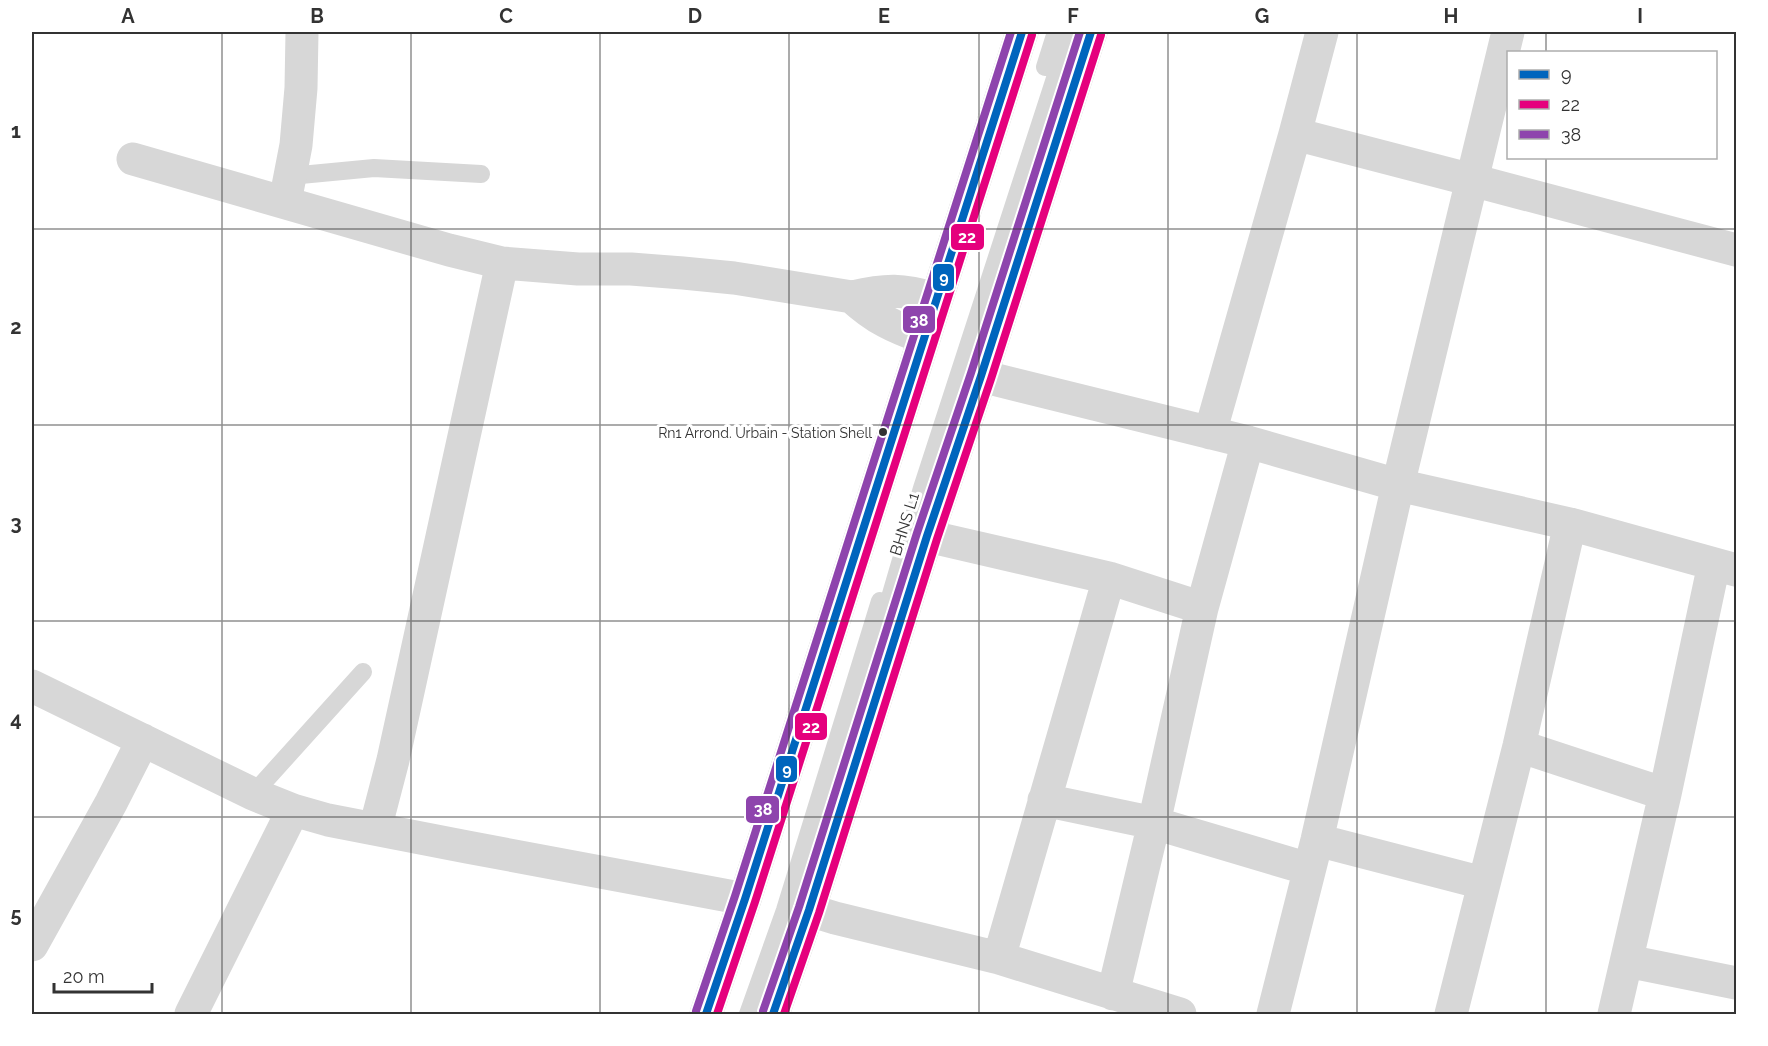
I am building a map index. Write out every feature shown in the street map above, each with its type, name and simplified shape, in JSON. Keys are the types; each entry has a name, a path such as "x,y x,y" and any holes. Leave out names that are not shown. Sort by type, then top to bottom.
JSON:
{"street":[{"path":"288,189 296,145 301,88 302,32"},
{"path":"706,1014 745,899 1022,32"},
{"path":"773,1014 809,910 927,536 981,376 1091,32"},
{"path":"1210,432 1322,32"},
{"path":"1273,1014 1313,855 1398,485 1508,32"},
{"path":"1295,134 1737,250"},
{"path":"133,159 288,189 449,250 502,263 683,273 734,278 852,297 871,293 909,291 936,299"},
{"path":"375,829 395,749 502,263"},
{"path":"852,297 881,320 924,338"},
{"path":"981,376 1210,432 1398,485 1570,524 1725,567 1665,794 1614,1014"},
{"path":"1113,994 1202,608 1248,442"},
{"path":"1451,1014 1519,746 1570,524"},
{"path":"927,536 1109,578 1202,608"},
{"path":"999,958 1109,578"},
{"path":"32,686 253,794 292,810 328,820 745,899"},
{"path":"32,945 111,803 143,740"},
{"path":"1519,746 1665,794"},
{"path":"1044,800 1313,855 1483,884"},
{"path":"191,1014 292,810"},
{"path":"809,910 999,958 1180,1014"},
{"path":"1627,961 1737,983"}],"lane":[{"name":"BHNS L1","path":"748,1014 788,900 1056,32"},
{"name":"BHNS L1","path":"758,1014 840,771 922,488 1070,32"},
{"path":"288,189 374,168 481,174"},
{"path":"253,794 363,672"}],"transit line":[{"name":"38","path":"696,1011 735,896 1011,32"},
{"name":"9","path":"706,1014 745,899 1022,32"},
{"name":"38","path":"763,1011 799,907 917,533 971,373 1080,32"},
{"name":"9","path":"773,1014 809,910 927,536 981,376 1091,32"},
{"name":"22","path":"717,1014 755,902 1032,35"},
{"name":"22","path":"784,1014 819,913 937,539 991,379 1101,35"}],"place":[{"name":"Rn1 Arrond. Urbain - Station Shell","path":"883,432"}]}
